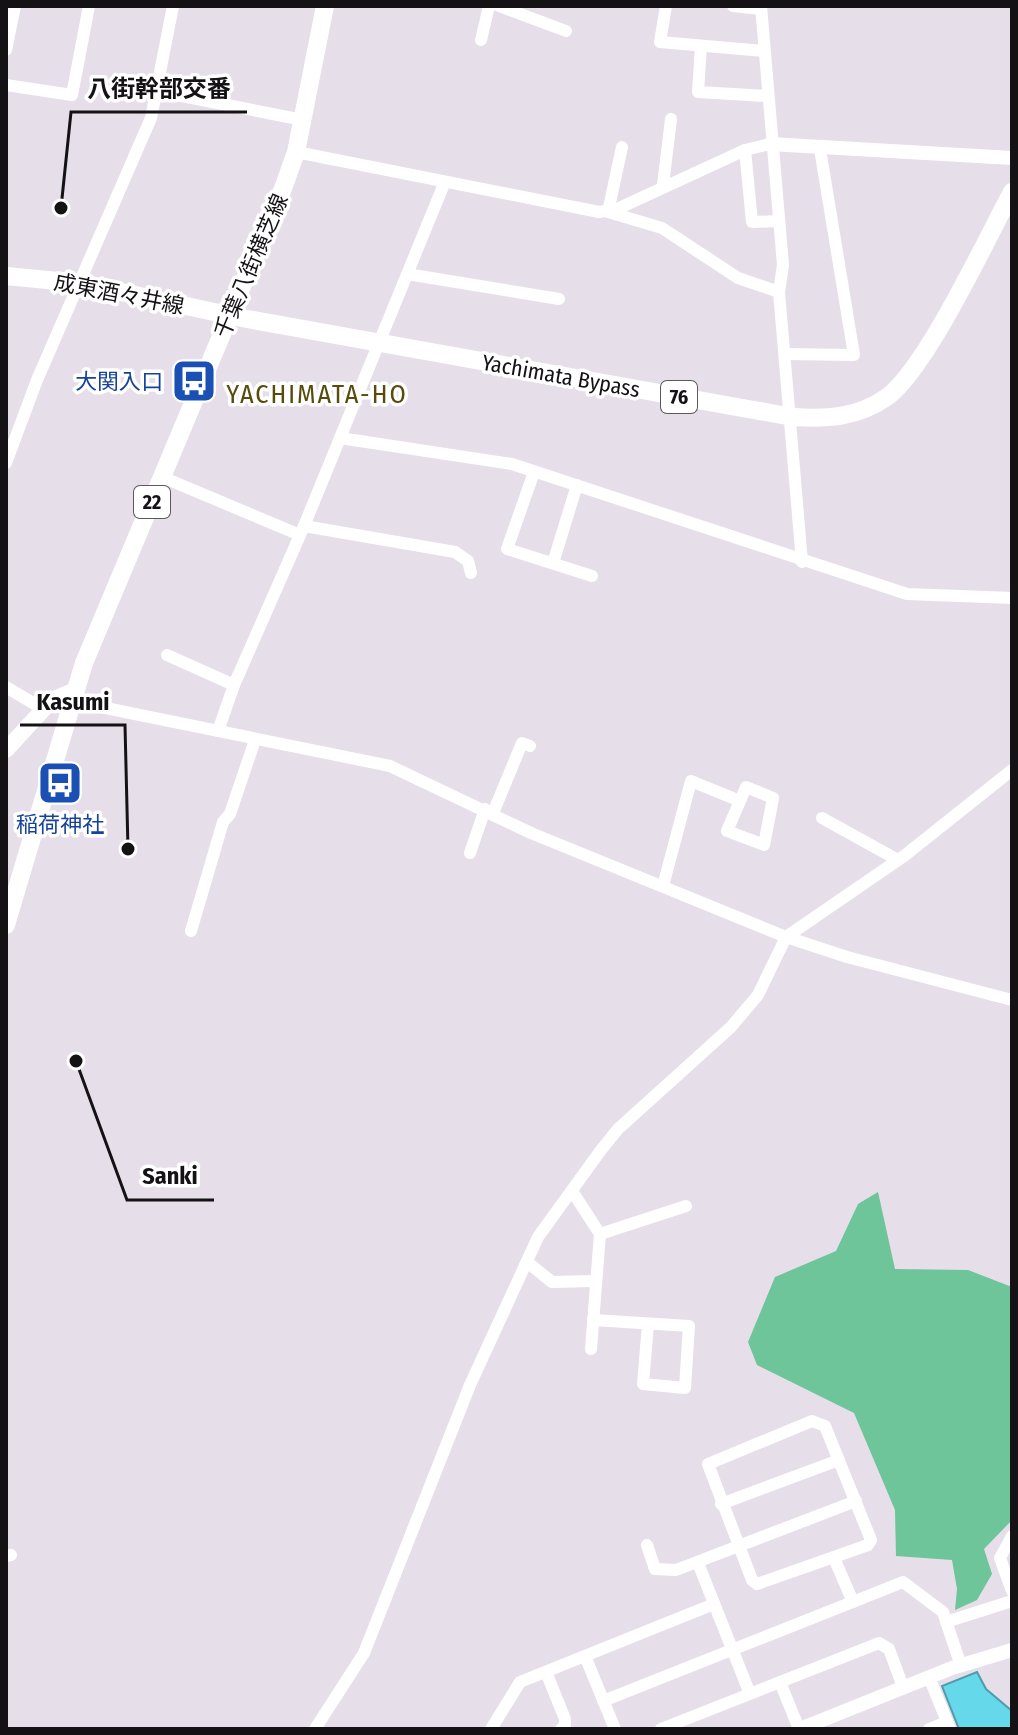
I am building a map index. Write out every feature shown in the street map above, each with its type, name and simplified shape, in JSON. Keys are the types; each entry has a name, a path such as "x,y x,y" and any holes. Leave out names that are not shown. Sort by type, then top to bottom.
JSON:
{"main road":[{"name":"千葉八街横芝線","path":"6,925 73,696 296,152 325,6"},
{"name":"Yachimata Bypass","path":"231,315 793,417 829,419 851,415 887,397 903,382 1012,192"},
{"name":"成東酒々井線","path":"6,276 79,283 231,315"},
{"path":"6,750 60,695 73,696"}],"street":[{"path":"6,50 15,6"},
{"path":"6,85 72,95 89,6"},
{"path":"6,463 79,283 139,150 156,91 173,6"},
{"path":"481,40 489,6"},
{"path":"499,6 566,31"},
{"path":"666,6 660,42 764,51"},
{"path":"733,6 761,7 770,144 783,265 779,292 793,417 802,562"},
{"path":"701,46 698,92 766,96"},
{"path":"156,91 303,120"},
{"path":"663,185 671,119"},
{"path":"608,212 745,150 770,144 1012,158"},
{"path":"608,212 622,147"},
{"path":"785,354 854,355 820,149"},
{"path":"745,150 752,222 779,221"},
{"path":"296,152 444,184 608,212 662,228 738,278 779,292"},
{"path":"218,731 234,685 302,530 444,184"},
{"path":"407,274 559,299"},
{"path":"340,438 512,464 802,562 907,594 1012,598"},
{"path":"534,472 507,549 592,576"},
{"path":"162,477 302,530 455,552 468,561 471,573"},
{"path":"553,563 577,485"},
{"path":"167,655 234,685"},
{"path":"6,687 43,709"},
{"path":"73,696 255,740 390,766 531,833 786,937 847,957 1012,1000"},
{"path":"191,931 223,822 230,814 255,740"},
{"path":"470,853 522,743 530,746"},
{"path":"315,1729 364,1653 465,1398 538,1237 618,1129 731,1027 758,995 786,937 898,860 1012,770"},
{"path":"663,886 691,781 740,801"},
{"path":"746,787 773,798 764,845 727,831 740,801 746,787"},
{"path":"822,818 898,860"},
{"path":"572,1191 600,1234 591,1349"},
{"path":"600,1234 686,1206"},
{"path":"527,1262 552,1282 596,1281"},
{"path":"593,1320 689,1326 685,1388 643,1384 648,1324"},
{"path":"812,1421 825,1426 839,1460 871,1540 868,1545 757,1584 721,1504 708,1464 812,1421"},
{"path":"721,1504 839,1460"},
{"path":"647,1545 655,1569 676,1570 856,1501"},
{"path":"1012,1536 1000,1558 1012,1591"},
{"path":"834,1558 853,1602"},
{"path":"698,1563 750,1694"},
{"path":"603,1701 903,1582 943,1612 961,1666"},
{"path":"946,1622 1012,1601"},
{"path":"491,1729 520,1682 714,1604"},
{"path":"661,1729 879,1643 889,1649 903,1687"},
{"path":"780,1682 800,1729 929,1677 1012,1650"},
{"path":"585,1656 615,1729"},
{"path":"546,1672 565,1719 561,1729"},
{"path":"929,1677 948,1725 929,1729"}],"green space":[{"path":"878,1192 895,1269 968,1270 1012,1287 1012,1520 984,1549 992,1574 977,1600 955,1610 957,1589 952,1560 896,1556 895,1510 854,1413 757,1365 748,1342 775,1277 836,1251 858,1204"}],"water":[{"path":"977,1672 986,1689 1012,1711 1012,1729 959,1729 942,1686"}],"place":[{"name":"八街幹部交番","path":"61,208"},
{"name":"大関入口","path":"194,381"},
{"name":"稲荷神社","path":"60,783"},
{"name":"Kasumi","path":"128,849"},
{"name":"Sanki","path":"76,1061"}],"district":[{"name":"YACHIMATA-HO","path":"317,394"}]}
